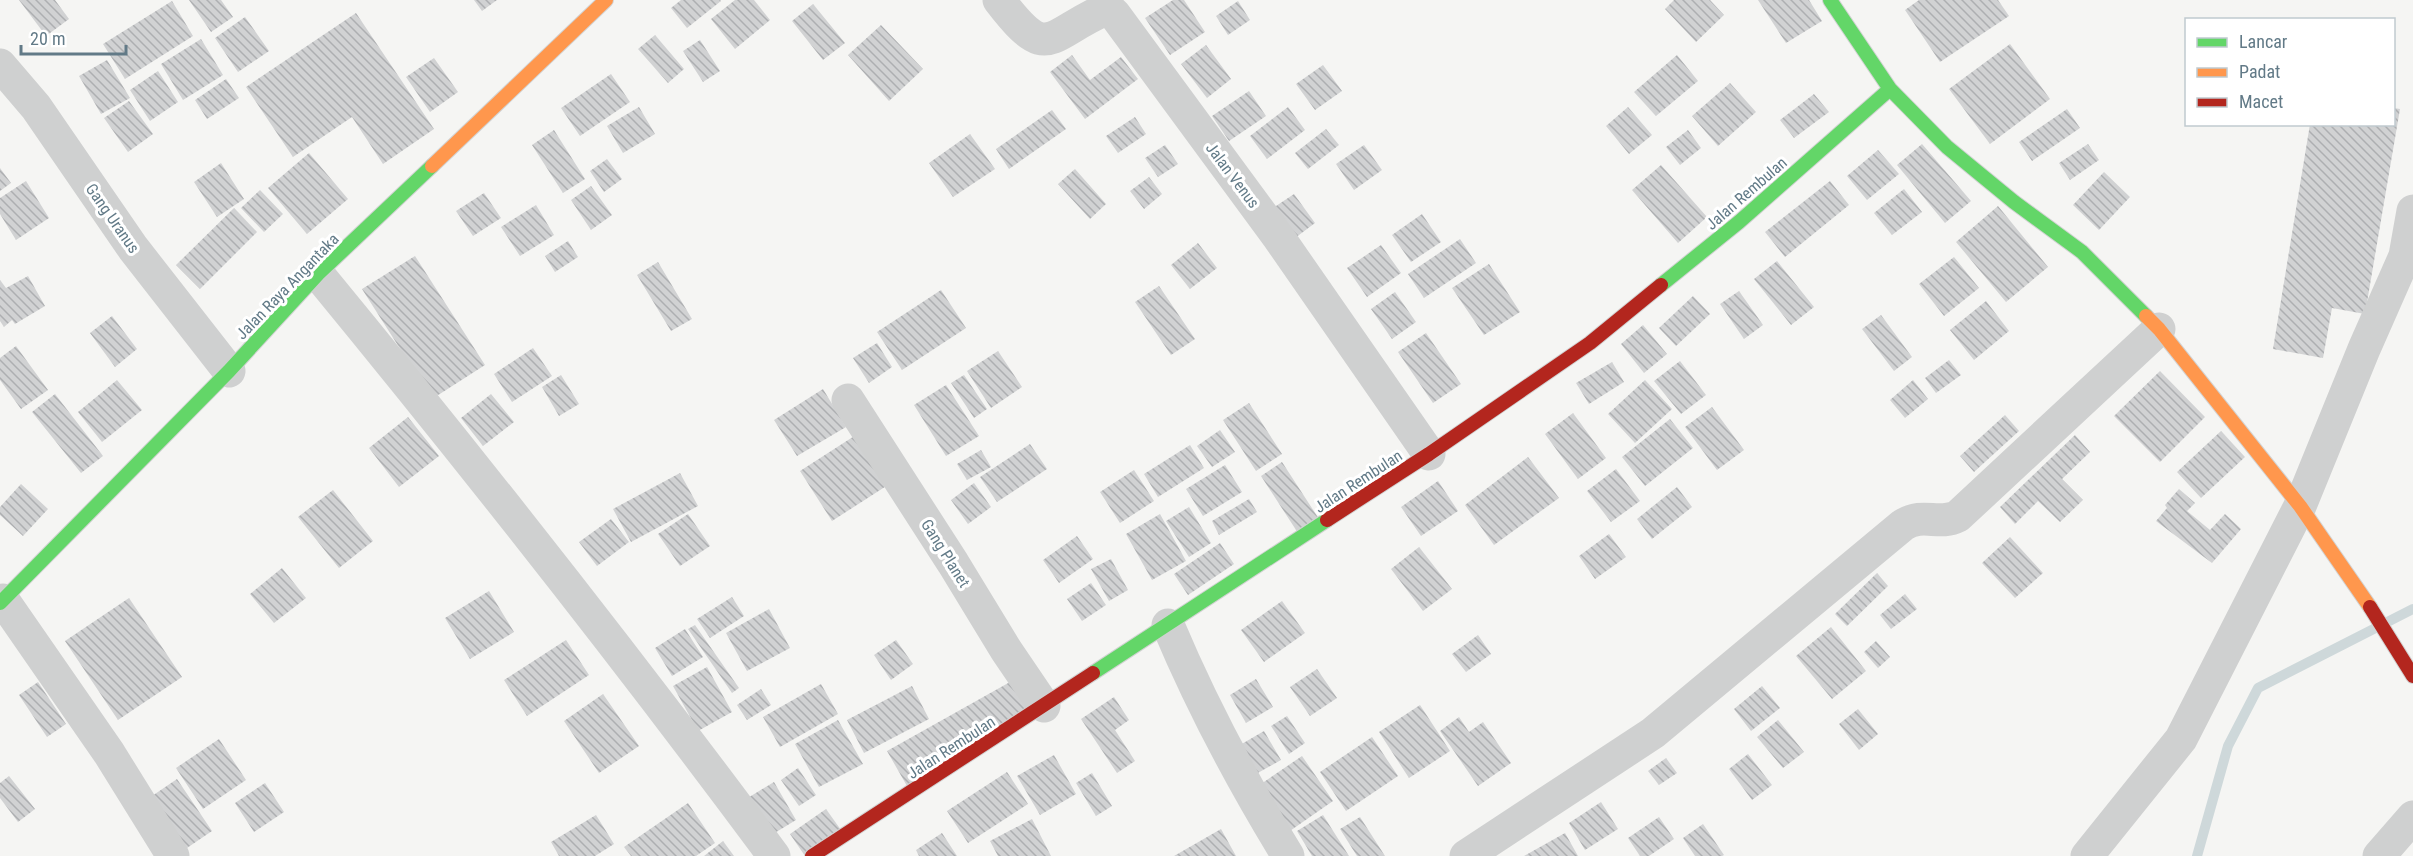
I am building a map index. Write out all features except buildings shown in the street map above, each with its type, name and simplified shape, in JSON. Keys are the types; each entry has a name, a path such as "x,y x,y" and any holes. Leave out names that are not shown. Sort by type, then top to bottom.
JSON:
{"main road":[{"name":"Jalan Raya Angantaka","path":"2,602 229,371 318,274 606,0"},
{"path":"1830,0 1890,89 1947,147 2014,202 2082,252 2159,329 2300,506 2378,619 2413,676"},
{"name":"Jalan Rembulan","path":"812,856 1429,454 1590,343 1739,222 1890,89"}],"street":[{"name":"Jalan Venus","path":"999,0 1022,29 1039,39 1054,38 1104,10 1110,10 1115,15 1280,238 1429,454"},
{"name":"Gang Uranus","path":"0,65 36,106 133,248 229,371"},
{"path":"2087,856 2181,739 2300,506 2405,256 2413,211"},
{"path":"318,274 475,465 598,622 774,856"},
{"path":"1467,856 1653,733 1903,525 1916,518 1945,520 1958,516 2159,329"},
{"name":"Gang Planet","path":"848,400 1044,706"},
{"path":"2,602 109,753 173,856"},
{"path":"1168,625 1226,751 1288,856"},
{"path":"2379,856 2413,817"}],"waterway":[{"path":"2197,856 2228,746 2258,688 2413,609"}],"traffic: fast":[{"path":"1830,0 1890,89 1947,147 2014,202 2082,252 2146,316"},
{"path":"1661,285 1739,222 1890,89"},
{"path":"0,603 229,371 318,274 432,166"},
{"path":"1093,673 1327,520"}],"traffic: slow":[{"path":"432,166 606,0"},
{"path":"2146,316 2159,329 2300,506 2370,607"}],"traffic: jam":[{"path":"1327,520 1429,454 1590,343 1661,285"},
{"path":"2370,607 2413,676"},
{"path":"812,856 1093,673"}]}
